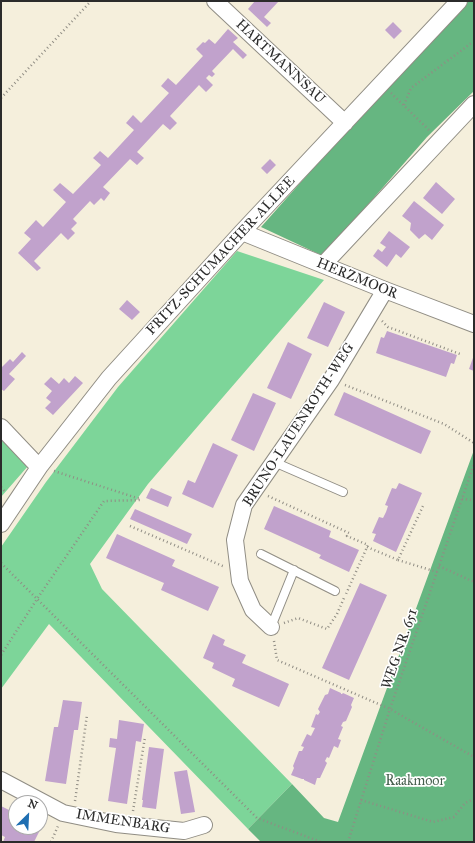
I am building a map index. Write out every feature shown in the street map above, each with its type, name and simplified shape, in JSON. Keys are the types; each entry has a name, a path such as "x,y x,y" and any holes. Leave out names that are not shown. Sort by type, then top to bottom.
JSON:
{"street":[{"name":"HARTMANNSAU","path":"215,1 345,123"},
{"name":"FRITZ-SCHUMACHER-ALLEE","path":"1,524 40,466 109,378 242,232 459,1"},
{"path":"323,265 474,104"},
{"name":"HERZMOOR","path":"242,232 385,290 474,324"},
{"name":"BRUNO-LAUENROTH-WEG","path":"271,627 253,610 240,581 235,540 244,504 331,380 385,290"},
{"path":"1,427 37,465 40,466"},
{"name":"IMMENBARG","path":"1,780 63,813 116,824 184,831 204,825"}],"lane":[{"path":"274,462 343,492"},
{"path":"261,554 335,591"},
{"path":"271,627 294,570"}],"path":[{"path":"1,98 91,1"},
{"path":"404,106 411,88 474,41"},
{"path":"382,83 439,140"},
{"path":"373,310 388,327 460,354"},
{"path":"331,380 444,424 474,443"},
{"name":"WEG NR. 651","path":"348,842 390,709 474,464"},
{"path":"1,655 37,599 104,501 142,500 40,466"},
{"path":"255,489 349,532 347,536 368,545 367,547 398,560 437,572"},
{"path":"462,499 474,500"},
{"path":"398,560 423,506"},
{"path":"130,526 239,574"},
{"path":"367,547 337,614 326,629 298,618 271,627 277,660 390,709 474,758"},
{"path":"1,563 257,818 322,842"},
{"path":"439,566 474,582"},
{"path":"73,815 87,715"},
{"path":"131,826 145,737"},
{"path":"361,800 433,822 454,817 465,803 474,799"}],"green space":[{"path":"465,1 474,1 474,91 427,137 323,256 261,227 413,56"},
{"path":"237,251 324,280 148,484 90,564 102,589 292,784 248,829 49,624 1,689 1,547 46,482 118,387"},
{"path":"1,437 28,466 1,497"},
{"name":"Raakmoor","path":"474,450 474,842 261,842 248,829 292,784 324,818 338,822"}],"building":[{"path":"255,1 279,1 264,17 271,23 267,27 248,9"},
{"path":"393,22 402,31 394,39 385,30"},
{"path":"228,29 238,38 233,42 247,55 243,59 233,49 212,71 215,74 212,77 209,75 206,78 213,85 206,92 199,85 170,116 177,123 170,130 163,124 137,152 144,158 137,165 130,159 103,187 110,193 104,201 101,198 94,205 90,201 73,219 77,223 71,229 75,233 68,240 61,233 34,261 41,268 37,271 18,253 31,239 24,233 36,220 43,227 66,202 53,190 60,183 73,194 101,165 93,158 100,151 108,158 134,130 126,123 133,115 141,123 169,93 161,86 168,78 176,85 203,56 196,49 203,42 205,43 209,39 215,44"},
{"path":"270,159 276,165 267,174 261,168"},
{"path":"436,182 455,199 442,214 423,198"},
{"path":"414,201 444,225 432,240 425,234 419,239 410,230 411,223 402,216"},
{"path":"389,231 410,247 401,258 396,254 387,267 373,256 378,249 382,252 386,247 380,243"},
{"path":"127,300 140,312 132,320 119,309"},
{"path":"324,302 345,312 328,347 307,338"},
{"path":"387,331 457,355 454,364 451,363 446,377 376,353 381,337 384,338"},
{"path":"288,342 312,354 291,399 267,388"},
{"path":"22,352 26,356 9,374 15,379 4,391 1,389 1,366 2,367 10,359 13,362"},
{"path":"474,355 474,371 469,369"},
{"path":"75,376 83,383 53,415 45,408 51,402 46,398 52,391 44,384 51,377 59,384 64,378 69,383"},
{"path":"344,392 431,431 421,454 334,415"},
{"path":"253,393 276,403 254,451 231,440"},
{"path":"213,443 238,455 213,508 182,494 188,480 195,483"},
{"path":"399,483 422,493 396,552 373,541 376,534 372,533 379,517 383,518 386,512 388,506 385,505 392,488 396,489"},
{"path":"151,488 172,497 168,507 146,498"},
{"path":"274,506 331,531 329,537 359,550 349,572 319,558 321,555 264,529"},
{"path":"135,509 192,534 187,544 130,519"},
{"path":"117,534 175,560 172,566 219,587 208,611 161,590 164,583 106,558"},
{"path":"360,583 387,595 349,680 322,668"},
{"path":"213,634 225,640 223,645 246,655 242,663 289,684 279,707 232,686 235,679 212,668 214,663 203,658"},
{"path":"330,688 341,694 343,693 354,698 346,721 343,722 341,726 343,727 338,739 341,740 338,748 334,746 329,758 327,757 325,761 327,763 320,778 317,778 315,785 304,779 291,775 299,751 302,751 304,747 301,746 307,734 311,736 315,728 311,727 316,714 318,715 320,712 318,709 325,695 328,694"},
{"path":"63,700 82,702 78,730 74,730 66,784 45,781 54,727 58,727"},
{"path":"119,720 144,724 141,742 136,741 127,804 108,801 116,748 109,747 110,738 117,739"},
{"path":"149,747 164,749 156,809 142,807"},
{"path":"187,770 195,812 181,814 174,772"},
{"path":"1,806 8,810 8,835 38,835 34,842 3,842 5,837 1,835"}]}
